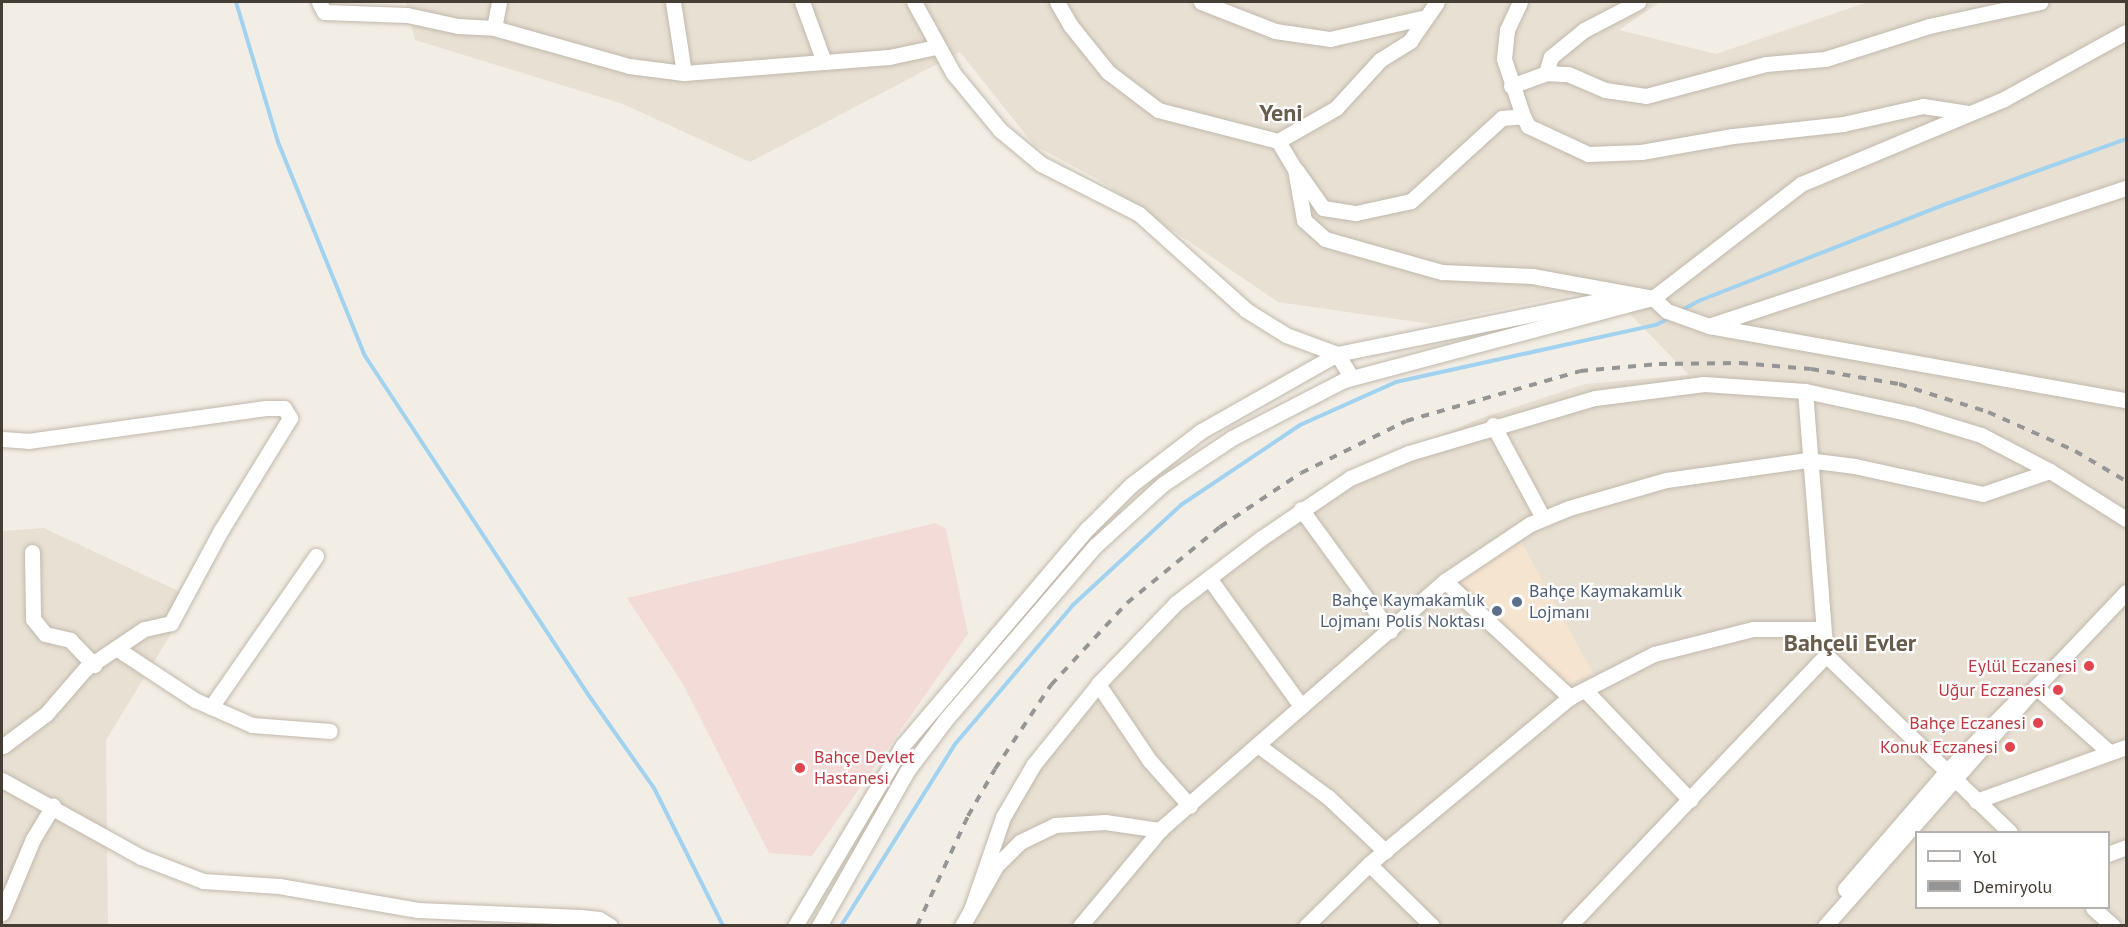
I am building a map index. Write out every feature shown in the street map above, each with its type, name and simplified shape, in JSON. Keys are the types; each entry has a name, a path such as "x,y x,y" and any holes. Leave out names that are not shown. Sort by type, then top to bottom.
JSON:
{"street":[{"path":"319,2 324,12 407,15 458,26 494,28 629,66 684,73 889,57 936,47"},
{"path":"494,28 499,2"},
{"path":"673,2 684,73"},
{"path":"802,2 824,62"},
{"path":"914,2 936,47 1000,130 1041,164 1139,214 1246,310 1286,335 1337,354 1352,378"},
{"path":"1057,2 1071,26 1108,72 1158,110 1278,141 1336,108 1380,60 1410,41 1422,18 1437,2"},
{"path":"1201,2 1275,31 1330,39 1422,18"},
{"path":"1520,2 1507,30 1504,59 1510,86 1523,116 1528,126 1547,137 1588,154 1641,152 1732,136 1843,124 1923,106 1969,113"},
{"path":"1545,73 1551,57 1584,30 1638,2"},
{"path":"1510,86 1545,73 1568,74 1605,90 1646,96 1766,64 1825,58 1929,26 2040,2"},
{"path":"819,926 907,771 1019,630 1095,546 1163,484 1232,438 1299,400 1352,378 1653,298 1801,184 1969,113 2127,32"},
{"path":"1278,141 1323,208 1356,213 1411,201 1502,118 1523,116"},
{"path":"1295,169 1304,220 1325,239 1442,272 1533,276 1653,298 1667,311 1704,325 2127,400"},
{"path":"1704,325 2127,188"},
{"path":"795,926 903,745 1088,528 1131,485 1201,431 1337,354 1605,297 1653,298"},
{"path":"971,910 1003,817 1034,764 1098,684 1176,603 1301,509 1350,478 1409,453 1493,425 1595,398 1704,384 1805,391 1912,414 1981,435 2050,471 2127,519"},
{"path":"1805,391 1807,460 1826,655 1950,777 2009,831"},
{"path":"2,439 28,441 266,408 284,408 288,413 286,425 221,530 171,622 144,629 116,648 94,665 46,714 3,746"},
{"path":"1493,425 1543,518"},
{"path":"1080,926 1160,830 1259,746 1301,706 1445,581 1518,530 1543,518 1666,480 1807,460 1855,466 1983,494 2050,471"},
{"path":"1301,509 1390,631"},
{"path":"32,552 33,619 45,634 70,640 94,665"},
{"path":"211,707 316,556"},
{"path":"1209,578 1301,706"},
{"path":"1445,581 1570,697"},
{"path":"1825,926 2007,708 2036,687 2127,592"},
{"path":"1306,926 1385,850 1570,697 1654,654 1753,629 1822,628"},
{"path":"116,648 164,682 211,707 252,725 330,731"},
{"path":"1569,926 1826,655"},
{"path":"1098,684 1150,761 1190,806"},
{"path":"2036,687 2109,752"},
{"path":"1585,690 1690,800"},
{"path":"1259,746 1329,797 1385,850"},
{"path":"1976,801 2127,747"},
{"path":"1814,926 1950,777"},
{"path":"2,780 54,806 141,857 203,880 279,886 418,910 580,917 610,926"},
{"path":"2,913 5,890 54,806"},
{"path":"962,926 1004,858 1020,842 1055,825 1105,822 1160,830"},
{"path":"2110,854 2127,848"},
{"path":"1369,864 1432,926"},
{"path":"2093,909 2113,926"}],"shaded area":[{"path":"406,2 1660,2 1619,30 1716,54 1868,2 2126,2 2126,925 962,925 1001,812 1169,617 1253,535 1319,490 1476,420 1585,384 1689,375 1605,288 1431,324 1278,302 1097,179 1034,145 960,52 750,162 623,104 415,40"},
{"name":"Bahçe Devlet Hastanesi","path":"935,523 946,529 968,634 812,856 769,853 683,684 627,598"},
{"path":"44,528 193,598 106,740 108,925 2,926 2,531"},
{"name":"Bahçe Kaymakamlık Lojmanı","path":"1521,541 1593,673 1566,685 1459,581"}],"waterway":[{"path":"236,2 278,142 365,356 587,693 654,788 723,926"},
{"path":"1680,311 1701,300 1949,203 2126,139"},
{"path":"841,926 956,743 1073,605 1181,505 1300,425 1396,382 1656,325 1671,317"}],"railway":[{"path":"917,926 968,816 995,769 1051,685 1127,603 1220,527 1301,473 1406,421 1580,371 1659,364 1740,363 1811,369 1899,384 1988,412 2075,451 2126,481"}],"place":[{"name":"Bahçe Kaymakamlık Lojmanı","path":"1517,602"},
{"name":"Bahçe Kaymakamlık Lojmanı Polis Noktası","path":"1497,611"},
{"name":"Eylül Eczanesi","path":"2089,666"},
{"name":"Uğur Eczanesi","path":"2058,690"},
{"name":"Bahçe Eczanesi","path":"2038,723"},
{"name":"Konuk Eczanesi","path":"2010,747"},
{"name":"Bahçe Devlet Hastanesi","path":"800,768"}],"district":[{"name":"Yeni","path":"1281,113"},
{"name":"Bahçeli Evler","path":"1850,643"}]}
